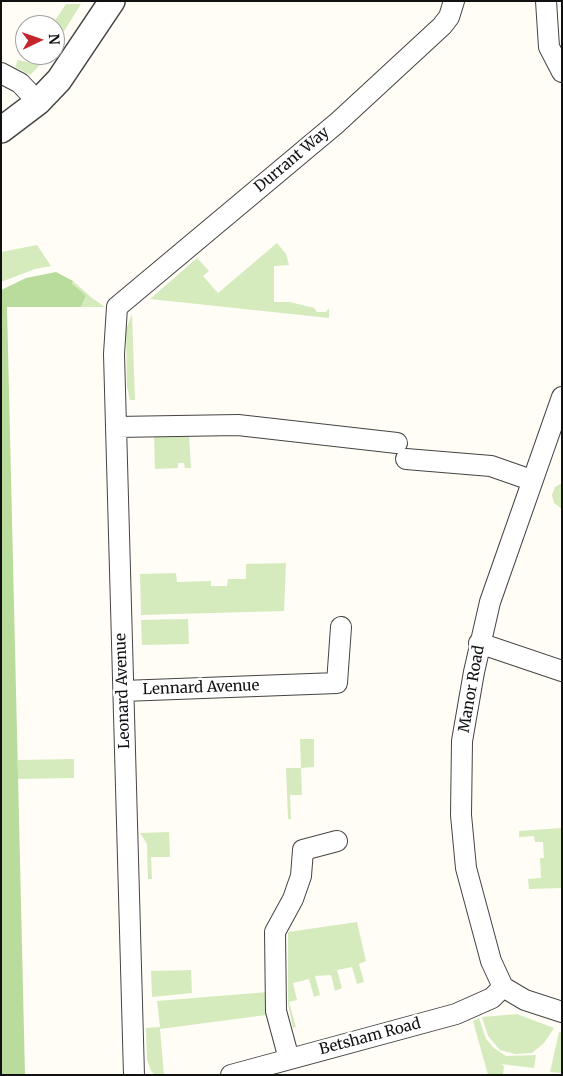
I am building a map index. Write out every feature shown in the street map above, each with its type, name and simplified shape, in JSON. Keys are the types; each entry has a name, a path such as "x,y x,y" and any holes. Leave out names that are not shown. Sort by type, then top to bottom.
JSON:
{"street":[{"path":"1,130 38,102 65,73 112,1"},
{"name":"Durrant Way","path":"117,307 337,123 442,26 449,17 454,1"},
{"path":"546,1 549,47 562,72"},
{"path":"1,73 20,83 38,102"},
{"name":"Leonard Avenue","path":"117,307 114,354 134,1075"},
{"name":"Manor Road","path":"503,987 491,961 477,916 466,868 462,836 460,780 462,742 480,643 494,587 562,397"},
{"path":"116,427 238,425 491,466 531,480"},
{"name":"Lennard Avenue","path":"123,691 337,683 340,627"},
{"path":"480,643 562,671"},
{"path":"289,1059 276,1011 275,932 293,900 298,884 303,850 337,841"},
{"path":"503,987 525,1000 562,1012"},
{"name":"Betsham Road","path":"231,1075 456,1014 492,998 503,987"}],"green space":[{"path":"66,4 81,4 65,30 65,15 59,15"},
{"path":"16,65 40,65 30,75 15,67"},
{"path":"277,243 286,254 289,265 274,266 274,302 290,302 314,308 317,312 326,312 329,308 329,318 150,299 197,258 209,271 203,276 218,293"},
{"path":"37,245 51,266 35,269 1,282 1,252"},
{"path":"56,272 73,281 72,283 86,296 81,307 7,307 25,1075 1,1075 1,290 26,278"},
{"path":"73,281 105,307 81,307 86,297"},
{"path":"132,314 135,400 130,400 127,387 126,329"},
{"path":"189,434 191,468 185,468 184,463 178,463 178,468 155,469 154,435"},
{"path":"562,483 562,509 554,503 552,495 555,487"},
{"path":"286,563 284,611 141,615 140,574 176,573 177,582 211,581 211,586 227,586 228,579 246,579 246,564"},
{"path":"188,619 189,644 142,645 141,620"},
{"path":"300,739 314,739 314,767 301,768"},
{"path":"74,759 74,778 18,779 18,760"},
{"path":"286,768 301,768 302,795 290,795 291,819 288,819"},
{"path":"562,828 562,888 529,889 528,879 541,878 540,858 544,858 543,842 535,842 534,836 519,837 519,831"},
{"path":"169,832 170,857 151,857 152,879 148,879 147,844 140,833"},
{"path":"357,922 366,961 359,964 364,982 357,984 352,967 337,970 342,988 335,991 331,975 315,976 320,995 314,997 309,979 293,983 297,1000 289,1002 296,1027 293,1028 288,1004 288,932"},
{"path":"191,970 192,993 152,997 151,971"},
{"path":"268,992 270,1018 266,1015 160,1029 164,1075 155,1075 151,1071 147,1060 146,1028 160,1027 157,1001"},
{"path":"517,1014 554,1028 544,1043 532,1053 515,1054 500,1050 488,1036 482,1017"},
{"path":"479,1018 486,1039 494,1048 506,1056 536,1055 534,1068 501,1064 504,1066 503,1075 488,1075 473,1021"},
{"path":"559,1032 562,1033 562,1073 550,1072"}]}
